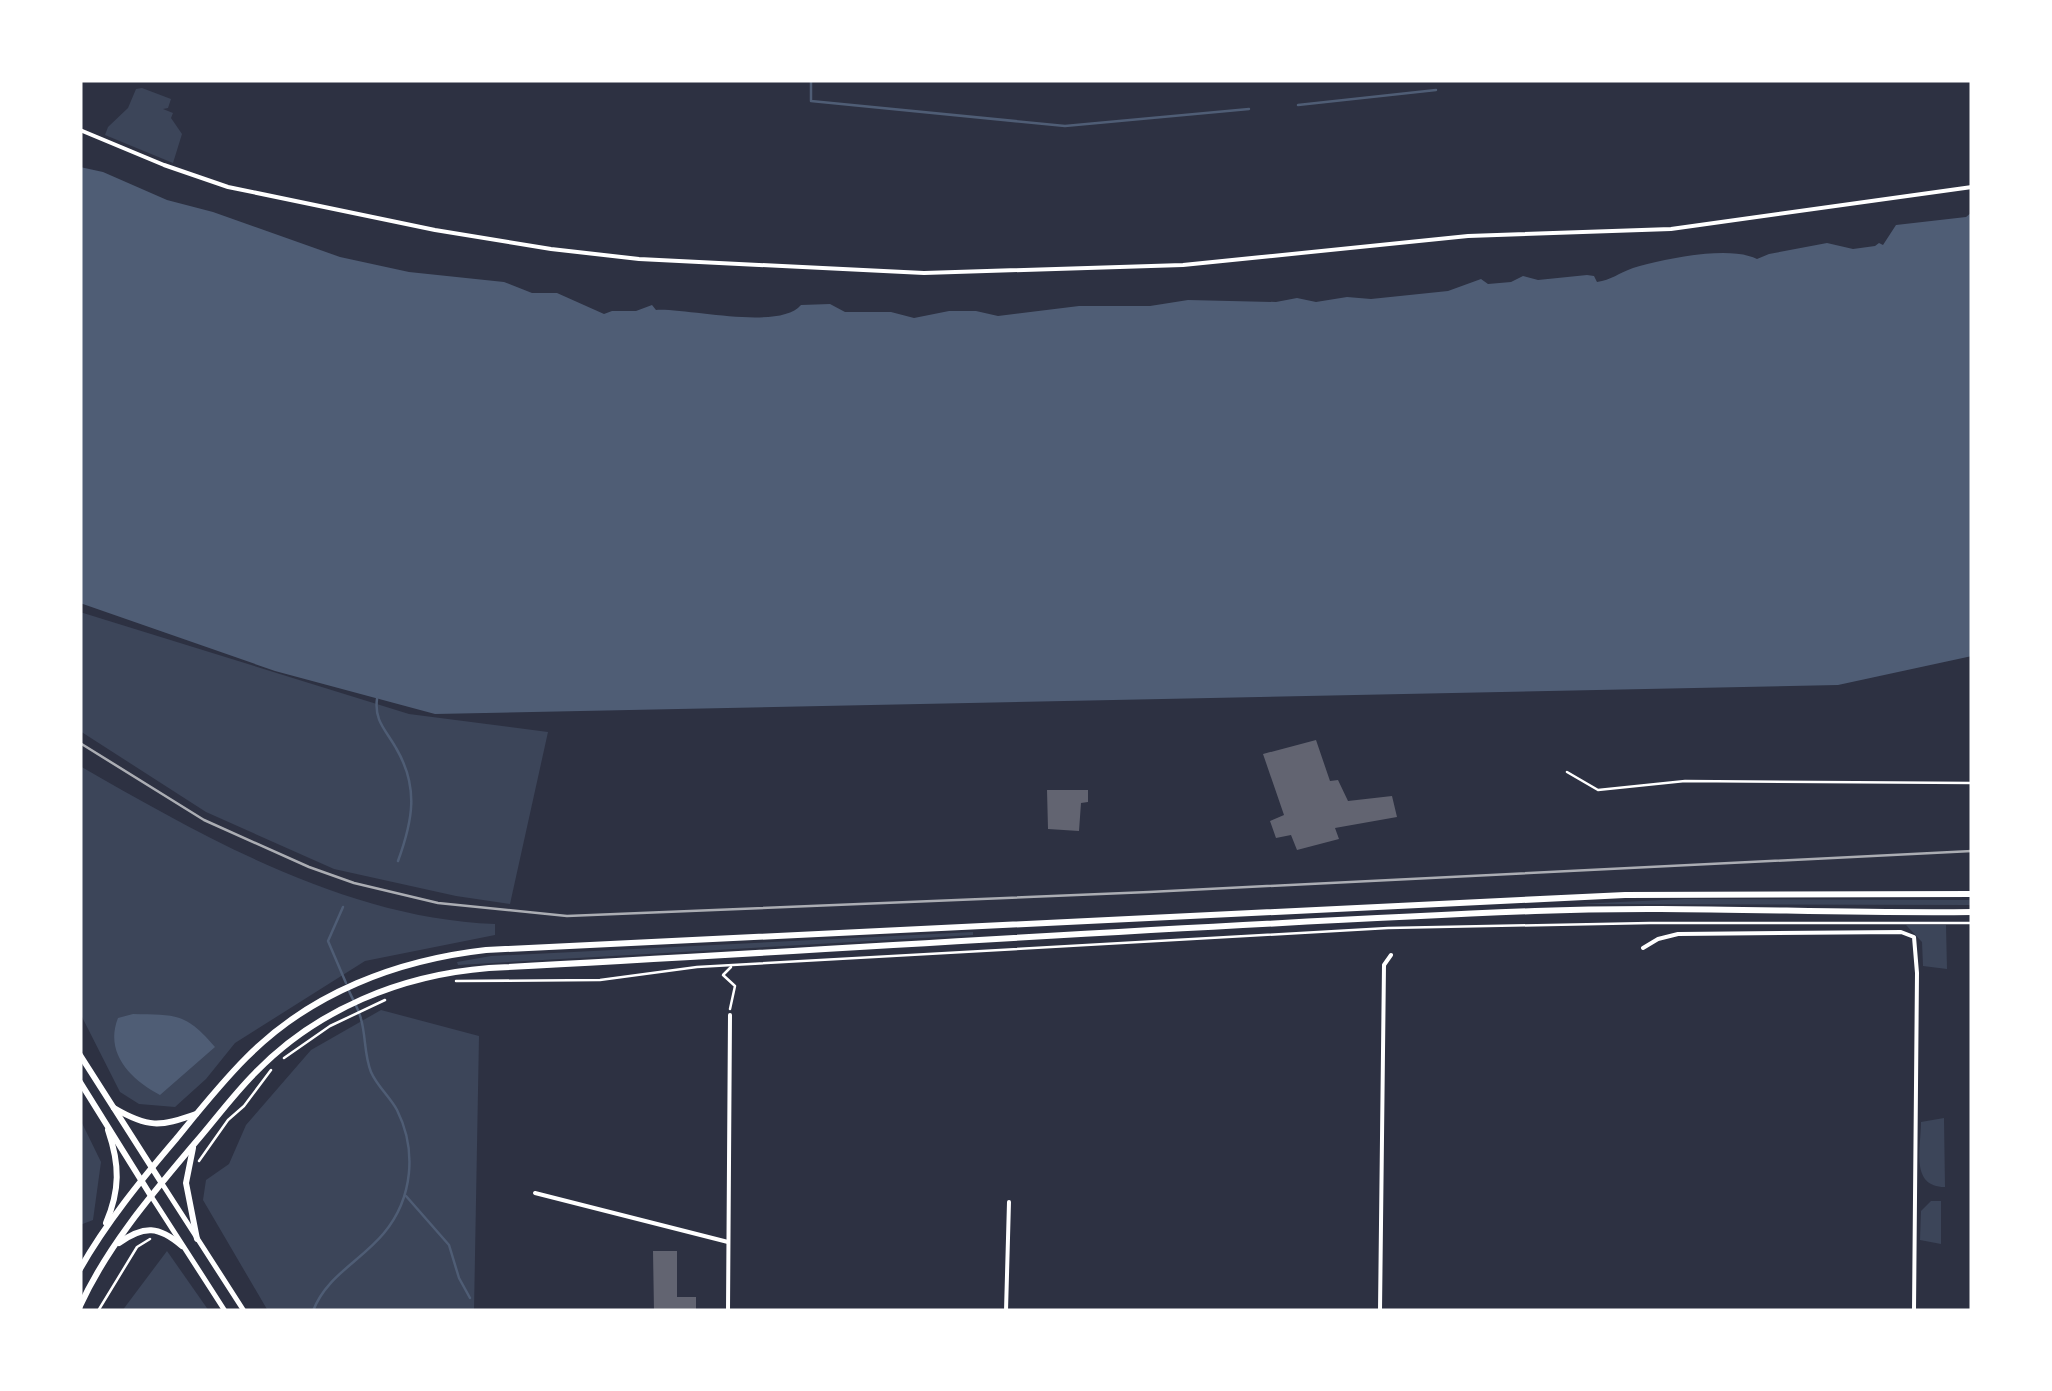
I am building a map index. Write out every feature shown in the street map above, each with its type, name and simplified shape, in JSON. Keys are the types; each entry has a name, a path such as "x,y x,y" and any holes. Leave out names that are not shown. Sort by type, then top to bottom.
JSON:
{"main road":[{"path":"80,1269 142,1180 246,1058 289,1022 338,992 397,966 486,950 1596,896 1972,894"},
{"path":"80,1306 114,1246 161,1182 257,1071 298,1036 351,1004 422,978 488,968 1536,911 1972,912"},
{"path":"80,1055 244,1311"},
{"path":"80,1082 225,1311"},
{"path":"113,1108 138,1122 157,1125 197,1114"},
{"path":"100,1236 115,1202 118,1183 118,1160 104,1119"},
{"path":"194,1145 186,1183 197,1239"},
{"path":"114,1246 134,1232 149,1228 164,1231 182,1246"}],"street":[{"path":"80,130 164,165 228,186 436,230 550,249 639,258 924,273 1183,265 1468,236 1671,229 1972,187"},
{"path":"1643,948 1678,934 1901,932 1914,937 1917,974 1914,1311"},
{"path":"1380,1311 1384,965 1392,955"},
{"path":"728,1311 730,1014"},
{"path":"534,1193 728,1242"},
{"path":"1006,1311 1009,1202"}],"lane":[{"path":"1567,772 1598,790 1684,782 1972,783"}],"path":[{"path":"452,981 600,980 696,967 1388,928 1972,923"},
{"path":"730,1014 735,986 723,975 731,966"},
{"path":"197,1167 206,1146 278,1063 353,1013 392,997"},
{"path":"98,1311 137,1248 150,1241"}],"shaded area":[{"path":"136,89 171,99 168,108 163,109 173,113 171,118 182,134 173,163 105,135 128,108"},
{"path":"80,167 340,257 409,272 504,282 532,293 557,293 604,314 652,305 656,310 754,317 790,313 801,305 830,304 845,312 891,312 914,318 949,311 998,316 1079,306 1150,306 1188,300 1371,299 1448,291 1481,279 1488,284 1511,282 1523,276 1538,280 1587,275 1594,276 1597,282 1646,264 1696,255 1730,253 1757,259 1827,243 1853,249 1883,245 1896,225 1966,217 1972,212 1972,656 1838,685 435,714 275,671 80,603"},
{"path":"80,612 409,714 548,732 510,904 334,869 206,812 80,731"},
{"path":"80,766 177,821 279,870 385,907 495,924 495,935 365,961 235,1043 206,1079 175,1107 139,1104 120,1092 80,1013"},
{"path":"1685,899 1972,900 1972,905 1577,904"},
{"path":"1906,925 1946,925 1947,969 1923,966 1922,942"},
{"path":"973,932 458,965 457,962 491,956"},
{"path":"381,1010 479,1036 474,1311 268,1311 203,1200 206,1180 229,1164 246,1125 311,1050"},
{"path":"133,1014 180,1018 215,1047 160,1095 139,1082 117,1054 118,1018"},
{"path":"1944,1118 1945,1187 1926,1180 1919,1154 1921,1122"},
{"path":"80,1119 101,1162 93,1220 80,1225"},
{"path":"1931,1201 1941,1201 1941,1244 1920,1240 1921,1211"},
{"path":"167,1251 209,1311 122,1311"}],"building":[{"path":"1316,740 1330,781 1338,780 1348,801 1392,796 1397,817 1335,828 1339,839 1297,850 1291,835 1276,838 1270,821 1284,815 1263,754"},
{"path":"1047,790 1088,790 1088,802 1081,803 1079,831 1048,829"},
{"path":"653,1251 677,1251 677,1297 696,1297 696,1311 654,1311"}],"waterway":[{"path":"811,80 811,101 1065,126 1249,109"},
{"path":"1298,105 1436,90"},
{"path":"377,699 379,719 403,762 411,790 410,818 398,861"},
{"path":"343,907 328,941 346,983"},
{"path":"313,1311 326,1288 375,1243 394,1219 409,1173 403,1125 371,1072 360,1016 349,991"},
{"path":"406,1196 449,1245 470,1298"}],"railway":[{"path":"80,743 204,820 354,883 438,903 567,916 1972,851"}]}
